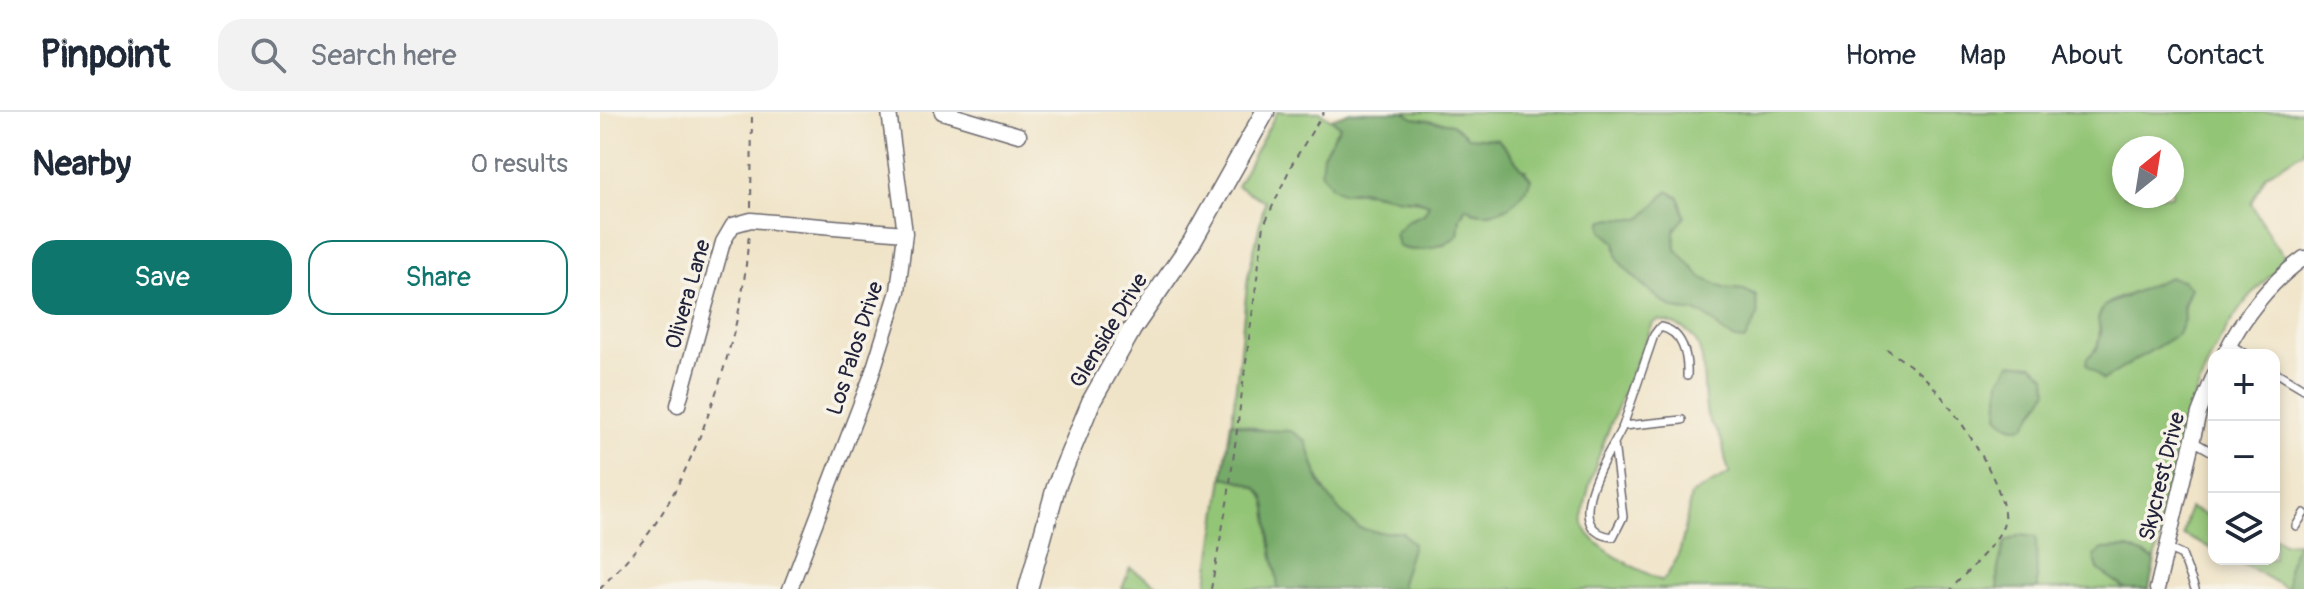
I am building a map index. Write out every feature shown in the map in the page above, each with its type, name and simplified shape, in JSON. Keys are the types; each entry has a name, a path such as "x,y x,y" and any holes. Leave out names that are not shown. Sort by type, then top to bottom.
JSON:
{"street":[{"name":"Los Palos Drive","path":"790,589 880,348 898,291 905,233 889,112"},
{"path":"942,112 1019,135"},
{"name":"Glenside Drive","path":"1028,589 1056,487 1091,402 1132,329 1192,242 1265,112"},
{"path":"751,220 905,233"},
{"name":"Olivera Lane","path":"678,405 723,242 733,225 751,220"},
{"path":"2227,349 2247,314 2302,263"},
{"name":"Skycrest Drive","path":"2157,589 2208,386"}],"lane":[{"path":"1614,443 1623,517 1613,537 1608,537 1597,531 1587,513 1597,477 1614,443 1623,426 1654,335 1660,327 1667,328 1682,343 1688,361 1687,376"},
{"path":"2280,375 2304,389"},
{"path":"1623,426 1682,420"},
{"path":"2193,441 2208,450"},
{"path":"2296,526 2304,513"},
{"path":"2166,548 2182,555 2195,589"}],"path":[{"path":"600,589 646,536 671,494 695,445 720,377 741,301 751,220 752,112"},
{"path":"1211,589 1230,483 1264,225 1292,164 1324,112"},
{"path":"1887,349 1925,377 1952,408 1996,483 2004,508 2004,524 1996,539 1951,589"}],"green space":[{"path":"1277,112 1320,112 1340,126 1332,138 1343,193 1370,193 1429,204 1424,214 1407,221 1430,247 1445,245 1458,235 1460,218 1466,207 1480,213 1526,170 1468,137 1452,124 1414,118 1404,112 2304,112 2304,151 2266,175 2251,203 2273,242 2289,261 2257,288 2216,349 2208,349 2208,364 2183,437 2155,560 2129,548 2103,549 2098,569 2126,589 2037,589 2037,576 2005,543 1998,572 1999,589 1403,589 1401,583 1413,544 1402,532 1368,531 1358,527 1338,510 1324,489 1306,441 1232,422 1248,277 1265,201 1237,186","holes":["2139,291 2189,294 2178,334 2103,380 2087,358 2098,343 2100,313 2111,302","1659,320 1690,334 1697,344 1703,369 1707,415 1720,437 1730,473 1691,495 1679,551 1662,581 1600,545 1586,530 1584,516 1595,468 1617,407 1653,323"]},
{"path":"1351,112 1404,112 1414,118 1452,124 1468,137 1498,139 1531,179 1520,197 1504,209 1485,213 1466,207 1460,218 1458,235 1445,243 1421,250 1405,249 1398,246 1395,233 1407,221 1424,214 1429,204 1361,190 1343,193 1332,187 1321,172 1323,154 1340,126 1331,119"},
{"path":"1668,191 1679,197 1685,217 1674,231 1676,249 1702,278 1724,288 1744,290 1756,296 1758,315 1745,340 1727,335 1700,313 1675,309 1663,301 1622,265 1615,242 1602,231 1602,221 1612,218 1641,219"},
{"path":"2169,277 2182,280 2191,288 2183,304 2184,320 2178,334 2103,380 2086,364 2087,358 2097,349 2101,333 2098,319 2104,306"},
{"path":"2011,363 2033,365 2046,376 2048,391 2025,426 2010,426 1998,416 2000,380"},
{"path":"1231,422 1257,430 1291,431 1306,441 1320,484 1340,511 1359,528 1402,532 1413,544 1401,583 1403,589 1278,589 1263,495 1250,484 1223,477"},
{"path":"1223,477 1250,484 1263,495 1278,589 1206,589"},
{"path":"2189,508 2208,516 2208,547 2183,535"},
{"path":"2020,535 2036,537 2037,589 1999,589 1998,571 2005,542"},
{"path":"2280,541 2297,542 2288,570 2288,589 2245,565 2280,565"},
{"path":"2297,542 2304,546 2304,589 2288,589 2288,570"},
{"path":"2129,548 2155,560 2149,589 2126,589 2098,569 2094,556 2103,549"},
{"path":"1130,568 1164,589 1122,589"}]}
